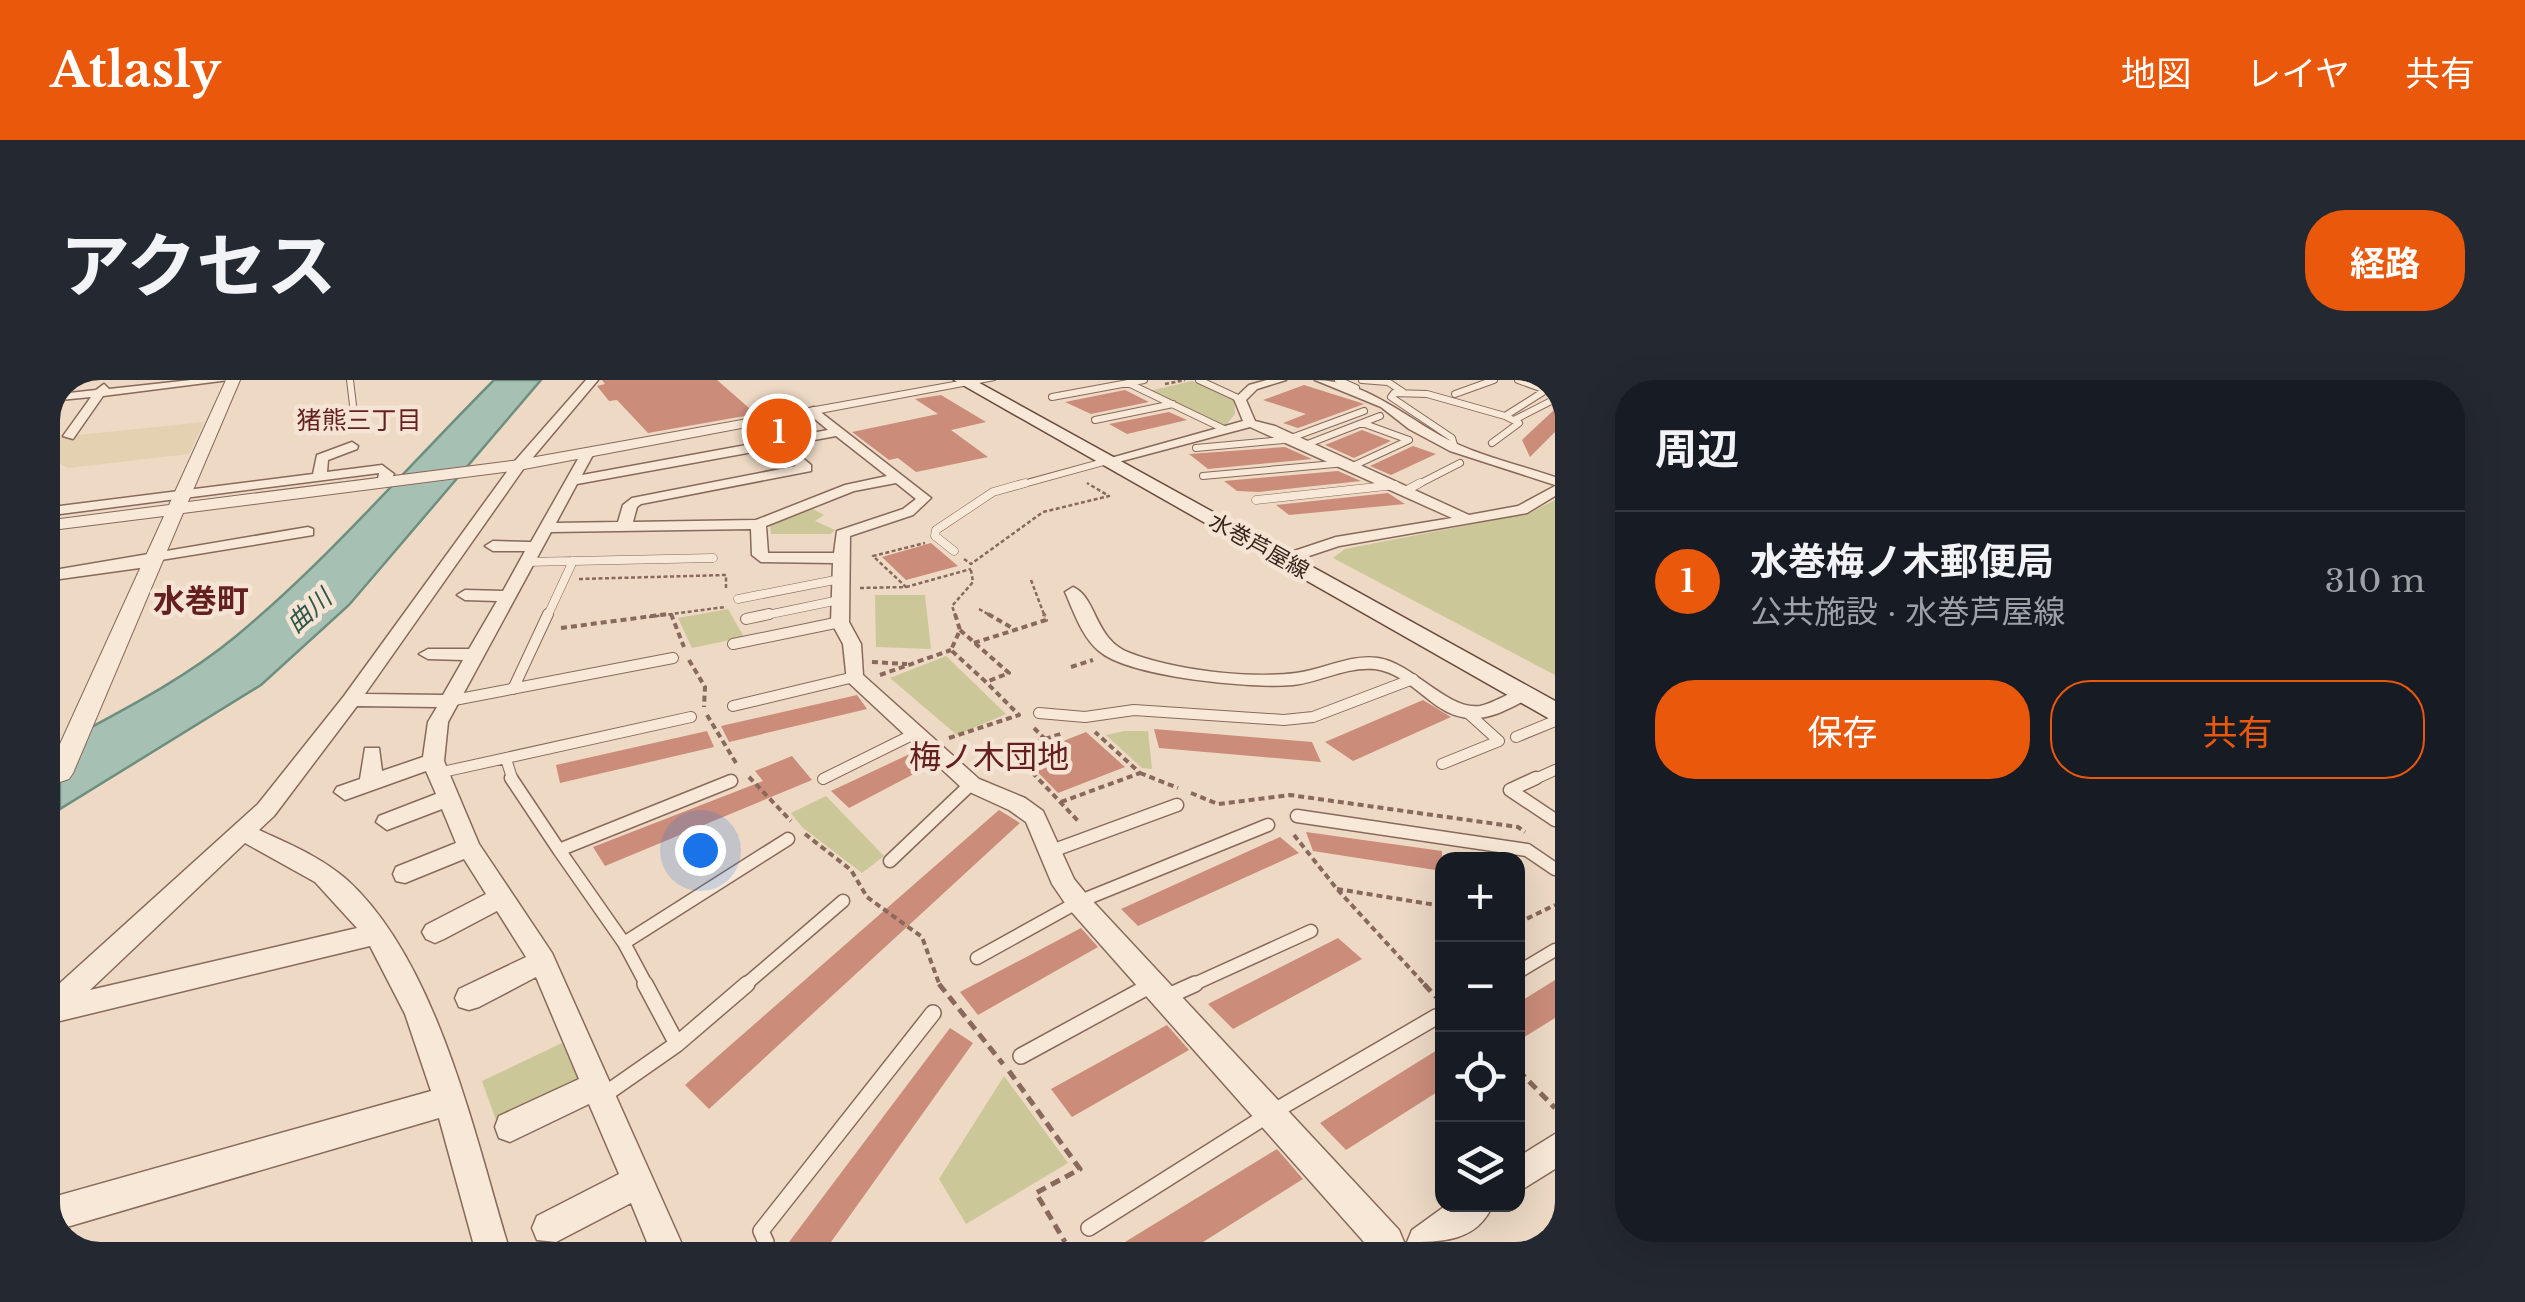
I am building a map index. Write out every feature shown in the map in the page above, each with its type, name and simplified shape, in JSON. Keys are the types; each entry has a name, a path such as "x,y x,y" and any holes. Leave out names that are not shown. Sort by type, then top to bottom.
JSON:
{"main road":[{"name":"水巻芦屋線","path":"964,380 1555,698"},
{"name":"水巻芦屋線","path":"985,380 1113,459"},
{"name":"水巻芦屋線","path":"1289,557 1555,713"}],"street":[{"path":"69,436 109,380"},
{"path":"60,397 223,380"},
{"path":"60,774 75,727 234,380"},
{"path":"60,1000 266,810 351,700 519,465 592,380"},
{"path":"60,510 385,482 519,465 964,380 985,380"},
{"path":"1250,423 1240,400 1253,388 1280,380"},
{"path":"1322,380 1358,386 1413,426 1455,448 1555,481"},
{"path":"810,410 924,498 911,511 852,527 842,534 840,622 852,644 855,673 920,740 971,784 1017,804 1035,817 1064,884 1078,902 1387,1242"},
{"path":"1113,459 1250,423 1469,520"},
{"path":"574,481 838,432"},
{"path":"624,527 630,504 637,501 806,468 778,444"},
{"path":"320,477 322,458 352,446"},
{"path":"588,454 543,528 438,722 436,767 469,847 543,961 664,1242"},
{"path":"60,524 320,477 382,469 387,474 385,482"},
{"path":"543,528 758,524 850,488 898,478"},
{"path":"1289,557 1336,542 1522,510 1555,490"},
{"path":"758,524 760,554 767,559 840,558"},
{"path":"60,574 308,532"},
{"path":"493,546 529,554"},
{"path":"1074,592 1098,642 1112,654 1127,659 1258,681 1292,680 1373,663 1391,667 1453,708 1468,712 1480,712 1522,695"},
{"path":"465,595 507,596"},
{"path":"428,654 475,655"},
{"path":"351,700 449,701"},
{"path":"370,784 372,753"},
{"path":"345,792 436,767"},
{"path":"386,822 448,798"},
{"path":"242,832 314,867 348,896 375,934 418,1007 490,1242"},
{"path":"404,874 469,847"},
{"path":"434,932 504,898"},
{"path":"60,1009 375,934"},
{"path":"469,998 543,961"},
{"path":"510,1127 599,1091"},
{"path":"60,1212 448,1101"},
{"path":"1525,1171 1555,1150"},
{"path":"549,1228 637,1182"},
{"path":"1424,1242 1466,1212"}],"lane":[{"path":"350,380 353,405"},
{"path":"1052,397 1144,380"},
{"path":"1199,380 1240,400"},
{"path":"1338,380 1356,388 1388,382 1403,392"},
{"path":"1455,394 1494,380"},
{"path":"1505,416 1546,390 1524,381"},
{"path":"1128,383 1226,430"},
{"path":"1455,448 1452,438 1391,397 1403,392 1427,394 1519,423 1492,444"},
{"path":"1514,420 1555,399"},
{"path":"1095,420 1173,404"},
{"path":"1297,441 1364,411"},
{"path":"1196,448 1297,441 1380,416"},
{"path":"1203,476 1349,465 1409,440 1362,423"},
{"path":"954,551 936,530 993,492 1113,459"},
{"path":"1256,500 1401,488 1460,463"},
{"path":"529,554 573,561 713,558"},
{"path":"513,690 573,561"},
{"path":"738,599 840,589"},
{"path":"746,619 840,589"},
{"path":"733,644 840,622"},
{"path":"449,701 673,658"},
{"path":"733,706 855,673"},
{"path":"1039,713 1085,717 1134,710 1284,720 1314,717 1413,680"},
{"path":"1442,764 1499,741 1468,712"},
{"path":"436,767 506,759 692,717"},
{"path":"1516,737 1555,722"},
{"path":"823,779 920,740"},
{"path":"506,759 510,776 624,942 677,1044"},
{"path":"1552,775 1510,790 1555,820"},
{"path":"558,850 731,781"},
{"path":"890,861 971,784"},
{"path":"1049,852 1177,805"},
{"path":"1297,816 1527,850 1555,869"},
{"path":"976,958 1078,902 1268,825"},
{"path":"624,942 788,840"},
{"path":"599,1091 677,1044 843,901"},
{"path":"1020,1056 1160,991 1310,931"},
{"path":"1525,968 1555,950"},
{"path":"766,1242 761,1232 933,1013"},
{"path":"1090,1228 1435,1013"}],"path":[{"path":"840,589 906,587 971,567 1043,512 1108,496 1070,473"},
{"path":"906,587 873,556 940,539"},
{"path":"954,551 971,567 972,582 952,606 960,630 1008,674 986,682"},
{"path":"564,580 726,576 726,591"},
{"path":"974,643 1046,620 1031,580"},
{"path":"541,630 726,607"},
{"path":"980,609 1016,630"},
{"path":"670,614 704,686 704,709 728,754 798,828 852,870 868,897 922,938 942,990 1080,1168 1036,1193 1066,1242"},
{"path":"855,673 914,664 951,650 960,630"},
{"path":"920,740 1020,714 951,650"},
{"path":"855,673 914,664"},
{"path":"1060,802 1140,773 1087,725"},
{"path":"1032,727 1045,739"},
{"path":"1073,730 1012,752 1095,838"},
{"path":"1260,799 1271,810"},
{"path":"1291,832 1435,1003"},
{"path":"1337,889 1435,905"},
{"path":"1525,920 1555,905"},
{"path":"1525,1077 1555,1108"}],"shaded area":[{"path":"1192,381 1234,399 1235,414 1225,426 1149,391"},
{"path":"204,422 189,454 67,468 60,463 60,437"},
{"path":"1555,500 1555,675 1333,558 1345,549 1530,513"},
{"path":"811,508 824,515 815,521 835,530 831,534 771,534 770,524"},
{"path":"875,595 925,595 931,649 876,647"},
{"path":"728,609 744,637 692,648 678,618"},
{"path":"946,656 1006,714 957,735 890,678"},
{"path":"1148,731 1152,769 1142,768 1106,735"},
{"path":"826,796 884,856 862,873 802,827 791,813"},
{"path":"562,1043 580,1084 498,1126 482,1081"},
{"path":"1004,1076 1068,1163 966,1224 939,1179"}],"water":[{"name":"曲川","path":"494,380 541,380 349,605 261,685 60,809 60,744 172,681 235,637 335,545"}],"building":[{"path":"602,380 717,380 756,414 648,433 617,400 609,401 597,386 605,384"},
{"path":"1304,385 1364,404 1298,428 1283,423 1306,414 1263,400"},
{"path":"1125,390 1149,402 1091,414 1065,402"},
{"path":"941,395 986,422 951,430 988,457 916,472 898,458 889,460 852,432 938,414 915,399"},
{"path":"1555,409 1555,432 1530,457 1522,440"},
{"path":"1169,412 1187,420 1127,434 1109,424"},
{"path":"1362,430 1391,441 1354,458 1325,445"},
{"path":"1413,446 1436,454 1391,475 1370,466"},
{"path":"1285,447 1312,459 1208,469 1189,454"},
{"path":"1338,471 1361,481 1259,492 1237,491 1224,481"},
{"path":"1388,493 1405,504 1289,515 1276,505"},
{"path":"931,543 958,566 906,580 882,557"},
{"path":"857,695 867,709 729,742 721,726"},
{"path":"1423,700 1451,717 1353,761 1325,742"},
{"path":"1154,729 1312,742 1321,762 1159,748"},
{"path":"707,731 714,747 560,783 556,765"},
{"path":"1086,732 1125,767 1058,793 1023,757"},
{"path":"916,751 931,765 849,808 831,791"},
{"path":"792,756 812,780 605,866 593,847 763,781 755,771"},
{"path":"999,810 1020,823 709,1109 685,1085"},
{"path":"1306,832 1442,852 1435,852 1435,870 1313,851"},
{"path":"1280,837 1299,853 1138,926 1121,909"},
{"path":"1081,928 1098,947 978,1015 960,992"},
{"path":"1338,938 1362,959 1233,1029 1208,1004"},
{"path":"1555,980 1555,1018 1525,1037 1525,1032 1525,999"},
{"path":"1167,1025 1189,1050 1072,1117 1051,1089"},
{"path":"950,1028 973,1043 831,1242 789,1242"},
{"path":"1435,1051 1435,1093 1346,1150 1320,1123"},
{"path":"1277,1149 1303,1179 1203,1242 1125,1242"}],"place":[{"name":"水巻梅ノ木郵便局","path":"779,431"}],"district":[{"name":"猪熊三丁目","path":"359,420"},
{"name":"水巻町","path":"201,601"},
{"name":"梅ノ木団地","path":"989,757"}]}
